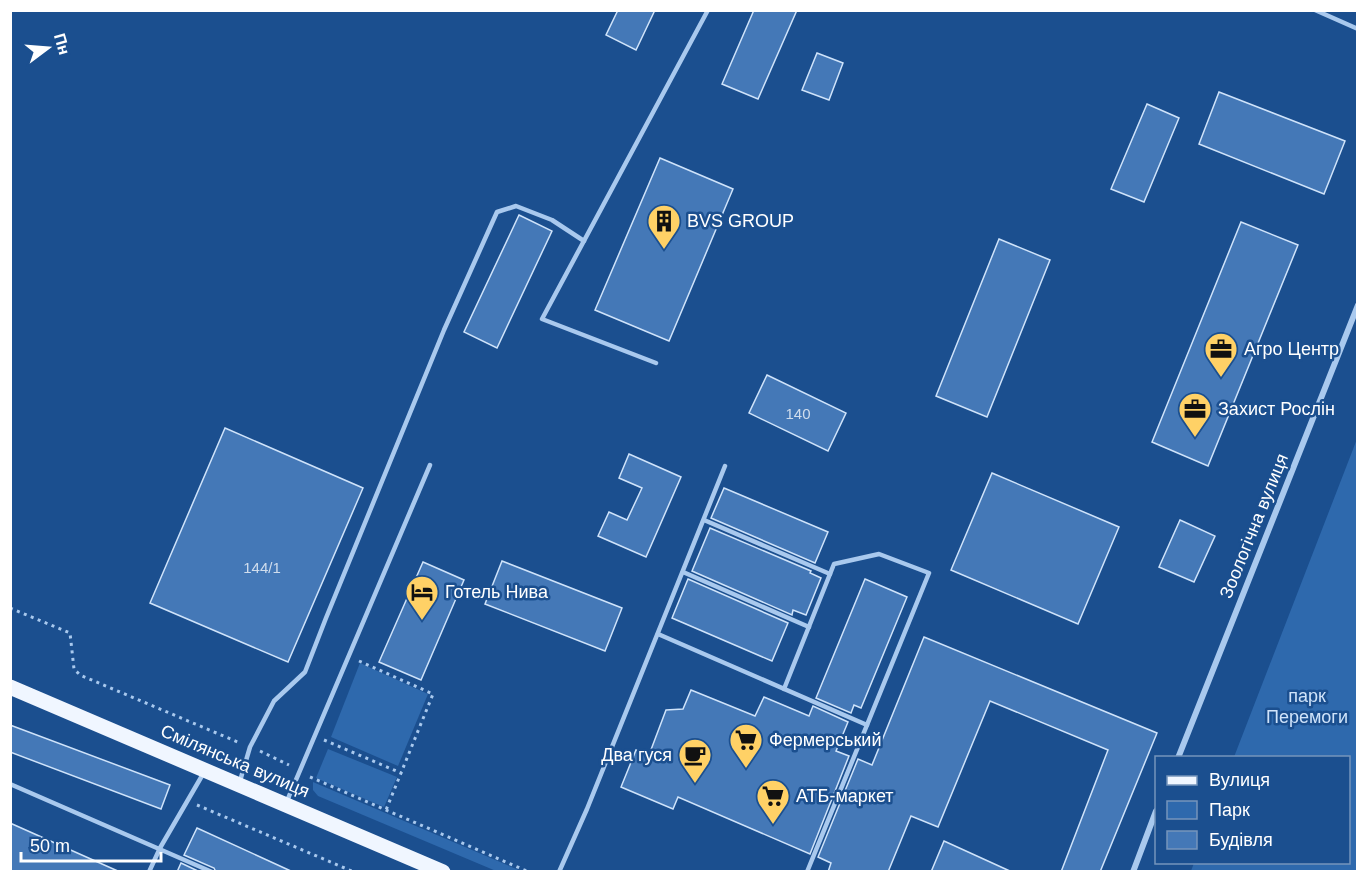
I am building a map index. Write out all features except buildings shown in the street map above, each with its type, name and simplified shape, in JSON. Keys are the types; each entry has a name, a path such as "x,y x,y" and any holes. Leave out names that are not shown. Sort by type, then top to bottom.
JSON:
{"main road":[{"name":"Смілянська вулиця","path":"10,687 443,872"}],"street":[{"name":"Зоологічна вулиця","path":"1179,756 1358,305"},
{"path":"1133,872 1155,814"}],"lane":[{"path":"656,363 542,319 708,10"},
{"path":"1315,10 1358,29"},
{"path":"239,784 250,747 274,700 305,672 444,330 496,212 516,206 552,220 584,241"},
{"path":"286,804 430,465"},
{"path":"559,872 587,809 725,466"},
{"path":"704,520 830,574"},
{"path":"784,689 834,564 879,554 929,573 807,872"},
{"path":"683,572 809,627"},
{"path":"658,634 867,725"},
{"path":"149,872 160,848 206,769"},
{"path":"10,784 212,872"}],"path":[{"path":"10,608 70,633 74,669 80,675"},
{"path":"349,656 433,694 386,810"},
{"path":"315,736 401,773"},
{"path":"188,800 354,872"}],"green space":[{"name":"парк Перемоги","path":"1357,439 1357,871 1191,871 1194,864 1350,864 1350,756 1234,756"},
{"path":"360,663 428,694 398,766 331,737"},
{"path":"328,749 397,777 384,807 316,778"},
{"path":"313,782 521,871 496,871 318,796 313,790"}],"place":[{"name":"BVS GROUP","path":"664,250"},
{"name":"Агро Центр","path":"1221,378"},
{"name":"Захист Рослін","path":"1195,438"},
{"name":"Готель Нива","path":"422,621"},
{"name":"Фермерський","path":"746,769"},
{"name":"Два гуся","path":"695,784"},
{"name":"АТБ-маркет","path":"773,825"}]}
